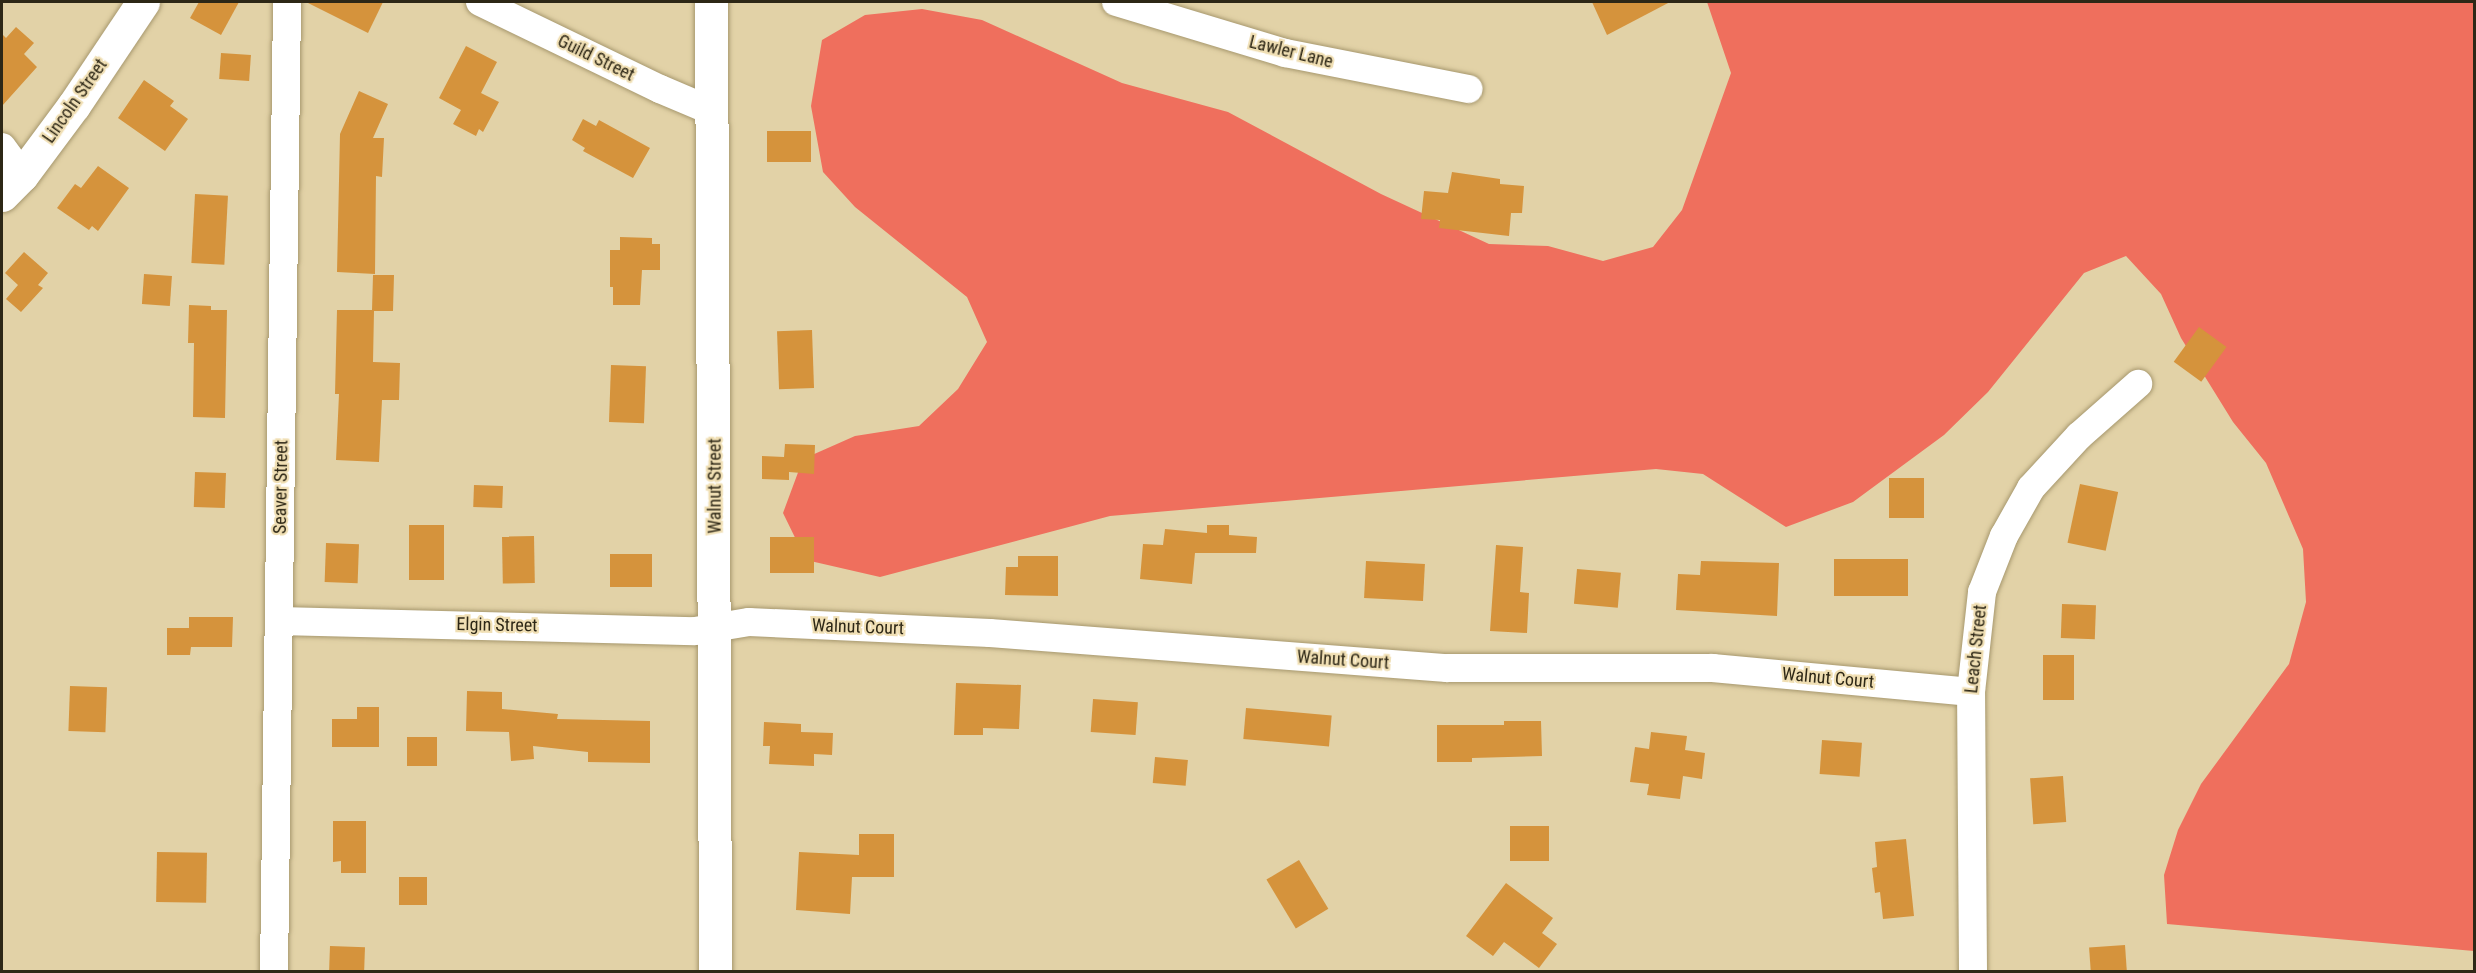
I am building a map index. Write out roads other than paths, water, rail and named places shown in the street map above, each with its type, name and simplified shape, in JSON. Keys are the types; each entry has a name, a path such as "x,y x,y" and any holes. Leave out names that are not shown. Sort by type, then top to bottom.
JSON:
{"street":[{"name":"Lincoln Street","path":"12,185 74,105 142,2"},
{"name":"Seaver Street","path":"274,972 288,2"},
{"name":"Guild Street","path":"480,2 660,89 712,111"},
{"name":"Walnut Street","path":"711,2 716,628 715,972"},
{"name":"Lawler Lane","path":"1116,2 1285,53 1469,89"},
{"path":"2,147 12,185"},
{"name":"Leach Street","path":"1973,972 1971,692 1982,592 2004,536 2031,488 2079,436 2138,384"},
{"name":"Elgin Street","path":"279,621 695,631 716,628"},
{"name":"Walnut Court","path":"716,628 749,622 990,633 1447,668 1713,668 1971,692"}]}
